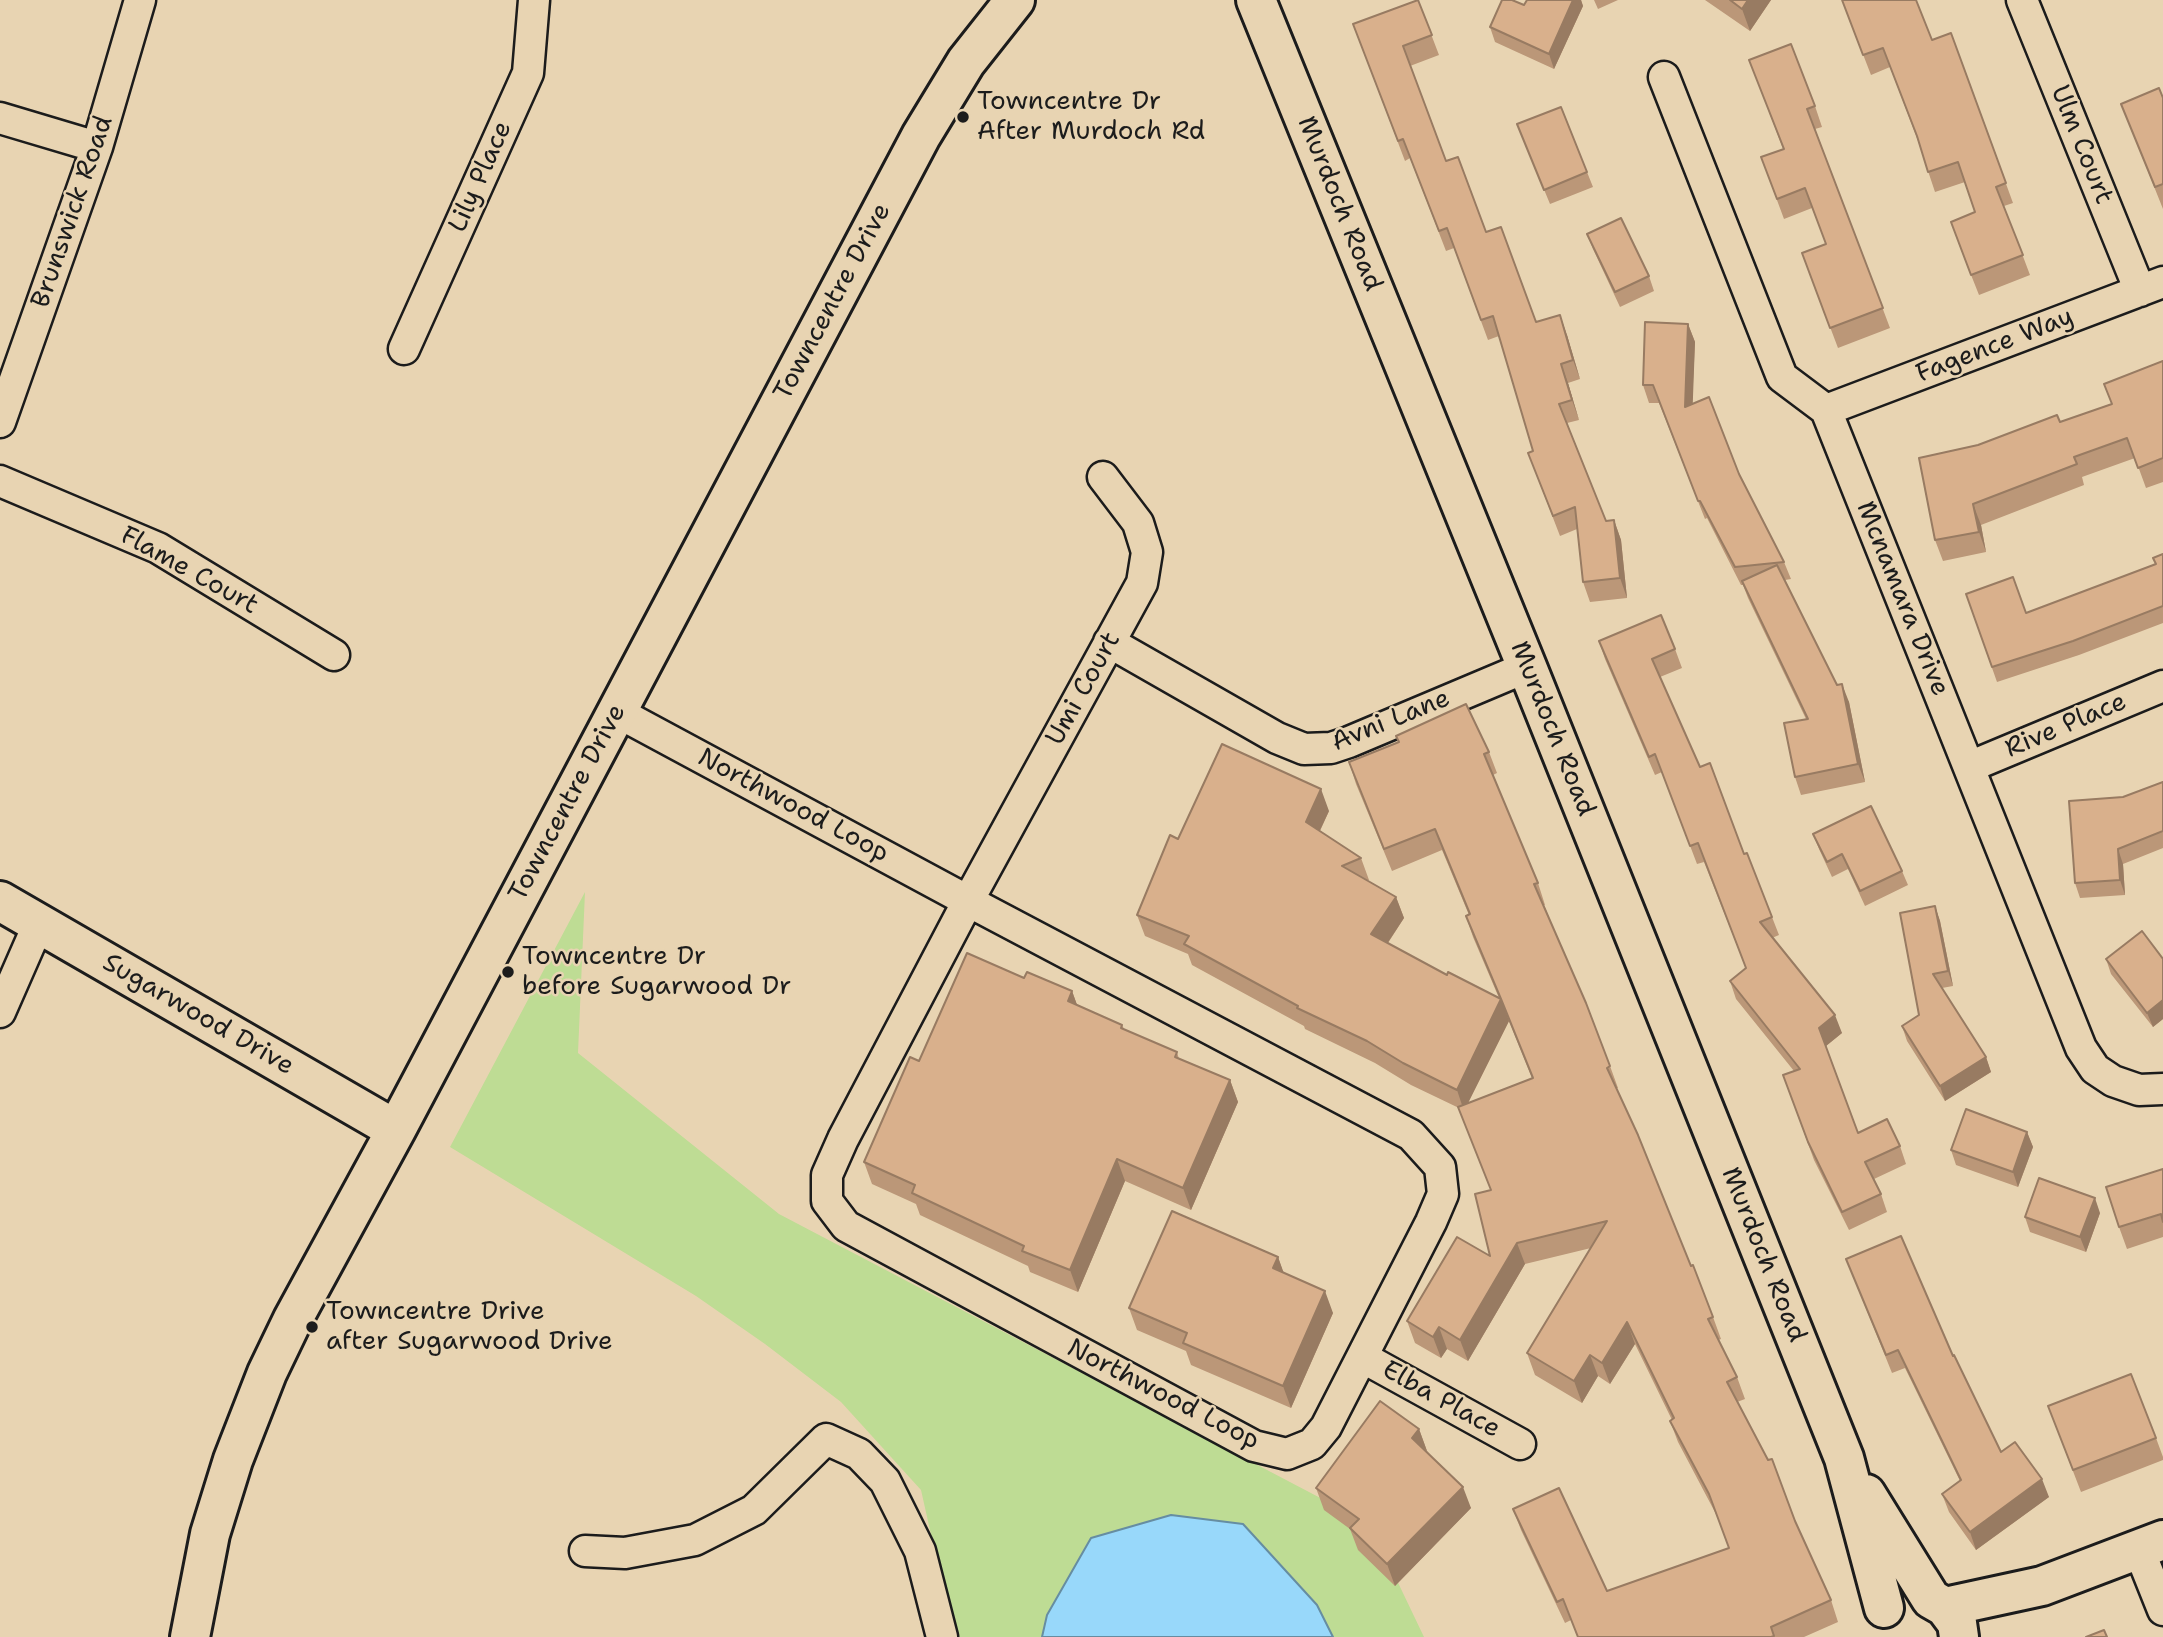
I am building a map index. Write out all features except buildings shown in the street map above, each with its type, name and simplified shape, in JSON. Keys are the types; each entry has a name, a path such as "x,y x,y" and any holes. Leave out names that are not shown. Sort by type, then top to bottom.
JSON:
{"street":[{"name":"Brunswick Road","path":"0,422 97,147 140,0"},
{"name":"Lily Place","path":"404,349 528,74 534,0"},
{"name":"Towncentre Drive","path":"190,1637 210,1534 233,1460 249,1415 293,1319 396,1130 921,136 966,62 1015,0"},
{"name":"Murdoch Road","path":"1256,0 1844,1458 1878,1622"},
{"name":"Ulm Court","path":"2022,0 2152,287"},
{"path":"1664,77 1782,377 1826,410"},
{"path":"0,118 97,147"},
{"name":"Fagence Way","path":"1826,410 2152,287"},
{"name":"Mcnamara Drive","path":"1826,410 2081,1048 2095,1069 2113,1081 2139,1090 2163,1089"},
{"name":"Umi Court","path":"968,901 1142,583 1147,552 1138,523 1103,477"},
{"name":"Flame Court","path":"0,481 158,548 334,654"},
{"name":"Avni Lane","path":"1109,642 1278,738 1304,749 1331,748 1349,742 1527,667"},
{"name":"Rive Place","path":"1969,767 2163,686"},
{"name":"Northwood Loop","path":"617,712 1411,1135 1440,1167 1443,1194 1432,1222 1326,1427 1312,1444 1287,1454 1254,1446 846,1226 827,1201 827,1175 843,1139 968,901"},
{"name":"Sugarwood Drive","path":"0,901 396,1130"},
{"path":"0,1012 39,923"},
{"name":"Elba Place","path":"1362,1357 1520,1444"},
{"path":"585,1551 625,1553 695,1540 754,1510 826,1438 859,1454 885,1481 920,1550 942,1637"},
{"name":"Murdoch Road","path":"1844,1458 1945,1614"},
{"path":"1945,1614 2042,1586 2151,1545 2163,1610"},
{"path":"1970,1637 2042,1586"},
{"name":"Murdoch Road","path":"1878,1622 1902,1597 1945,1614"}],"green space":[{"path":"585,892 578,1053 779,1214 1370,1524 1424,1637 954,1637 921,1490 841,1402 696,1296 450,1147"}],"water":[{"path":"1171,1515 1243,1524 1317,1605 1333,1637 1042,1637 1047,1615 1091,1538"}],"place":[{"name":"Towncentre Dr After Murdoch Rd","path":"963,117"},
{"name":"Towncentre Dr before Sugarwood Dr","path":"508,972"},
{"name":"Towncentre Drive after Sugarwood Drive","path":"312,1327"}]}
